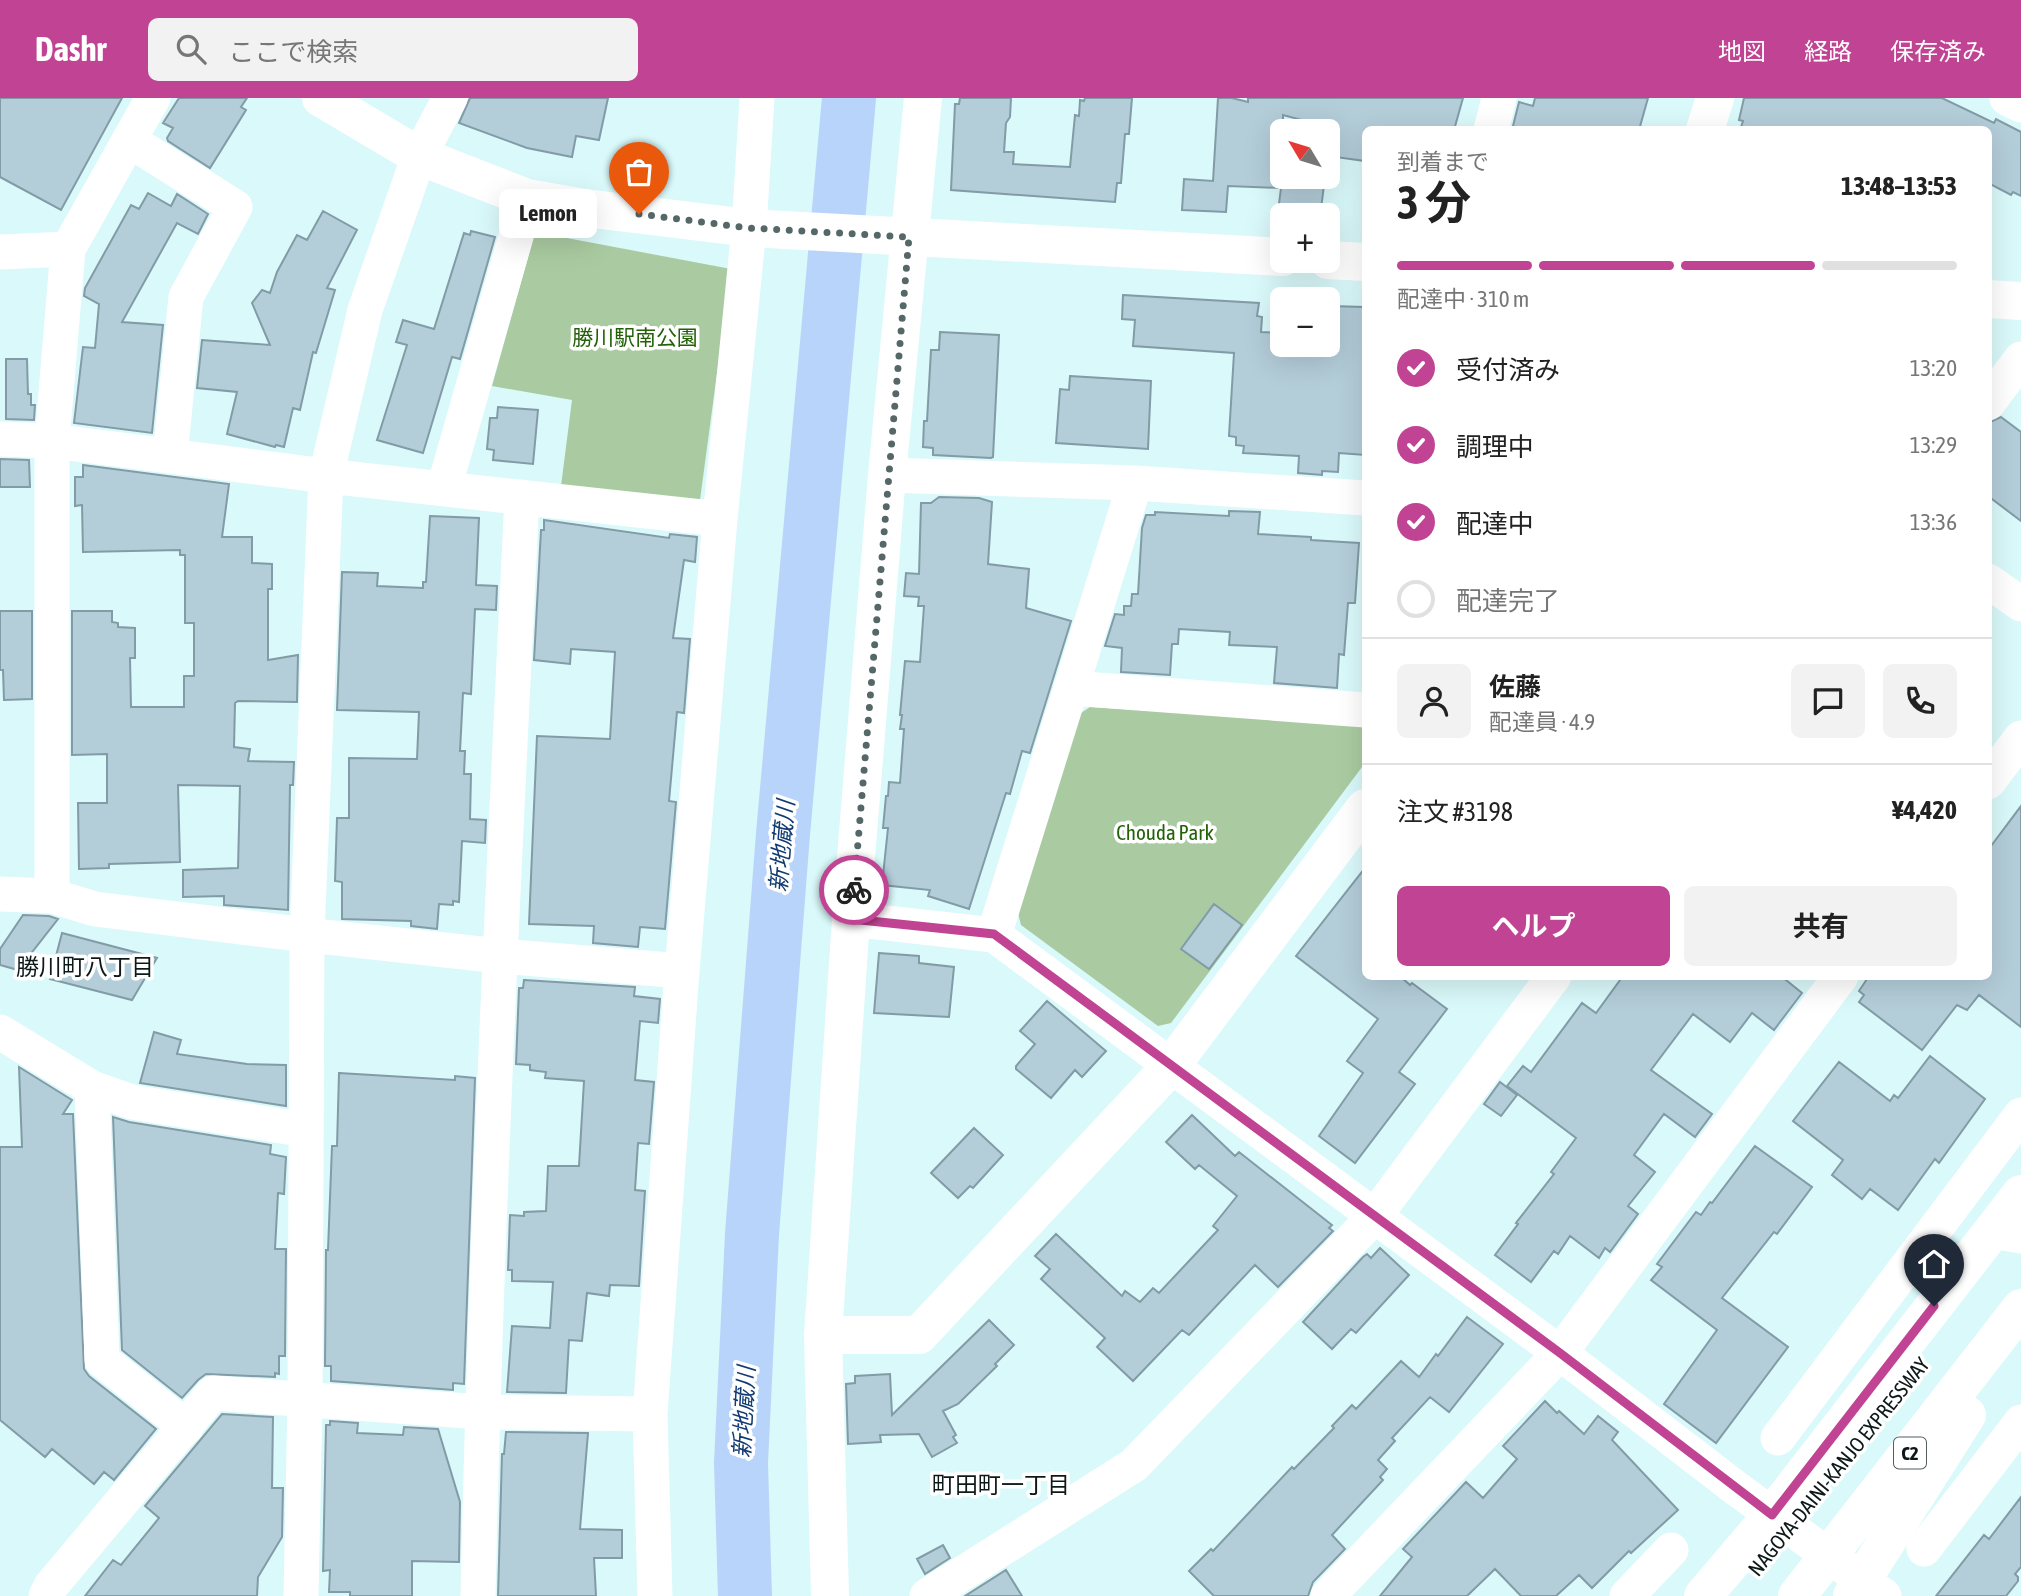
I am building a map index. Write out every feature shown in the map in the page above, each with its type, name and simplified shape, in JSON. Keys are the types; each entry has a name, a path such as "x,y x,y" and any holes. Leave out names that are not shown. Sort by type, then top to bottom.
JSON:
{"main road":[{"path":"321,98 419,156 527,198 584,208 750,228 1270,256"},
{"path":"830,1596 823,1335 851,919 907,237 923,98"},
{"path":"1707,126 1715,98"},
{"path":"1340,261 1362,262"},
{"path":"1992,299 2021,301"},
{"path":"823,1335 919,1335 1171,1066 1362,812"},
{"path":"1698,1596 1765,1528 2014,1234 2021,1194"},
{"path":"1703,1596 1772,1515 1905,1343 2014,1234"},
{"name":"NAGOYA-DAINI-KANJO EXPRESSWAY","path":"1734,1596 1789,1534 2014,1234"},
{"name":"NAGOYA-DAINI-KANJO EXPRESSWAY","path":"1797,1596 2021,1308"},
{"path":"1852,1596 2021,1331"}],"street":[{"path":"52,896 52,441 68,249 153,98"},
{"path":"302,1596 307,935 326,476 365,310 419,156 450,98"},
{"path":"655,1596 650,1414 682,971 720,519 750,228 757,98"},
{"path":"1492,126 1499,98"},
{"path":"2007,98 2021,105"},
{"path":"129,140 235,207 186,297 170,456"},
{"path":"444,488 527,198"},
{"path":"0,252 68,249"},
{"path":"1992,398 2021,359"},
{"path":"0,439 52,441 326,476 720,519"},
{"path":"887,475 1135,483 1362,498"},
{"path":"994,934 1135,483"},
{"path":"478,1596 482,1412 500,956 522,496"},
{"path":"1992,584 2021,604"},
{"path":"1071,688 1362,710"},
{"path":"1992,777 2021,738"},
{"path":"0,894 52,896 95,909 307,935 500,956 682,971"},
{"path":"851,919 994,934 1884,1596"},
{"path":"926,1596 1134,1465 1374,1217 1551,980"},
{"path":"1328,1596 1560,1353 1831,980"},
{"path":"0,1032 92,1088 132,1102 306,1130"},
{"path":"92,1088 103,1360 186,1427"},
{"path":"1778,1438 2021,1115"},
{"path":"1891,1288 1905,1343"},
{"path":"46,1596 51,1586 213,1393 482,1412 650,1414"},
{"path":"1924,1549 2021,1422"},
{"path":"1627,1596 1671,1550"}],"green space":[{"name":"勝川駅南公園","path":"535,232 731,269 700,500 561,486 572,400 492,386"},
{"name":"Chouda Park","path":"1090,707 1362,724 1362,767 1171,1023 1158,1026 1021,925 1018,913 1078,715"}],"building":[{"path":"0,98 122,98 61,210 0,177"},
{"path":"179,98 247,98 241,107 246,110 210,168 168,141 173,128 163,123"},
{"path":"470,98 608,98 599,140 576,136 572,157 527,148 459,123"},
{"path":"960,98 1011,98 1004,152 1014,152 1013,164 1070,167 1075,115 1079,116 1080,100 1132,98 1129,134 1125,134 1121,183 1117,183 1115,202 951,190 955,104 959,104"},
{"path":"1218,98 1248,102 1248,98 1463,98 1455,126 1362,126 1362,161 1340,158 1340,119 1298,119 1283,115 1283,119 1270,119 1270,188 1228,186 1226,212 1182,210 1184,179 1213,181"},
{"path":"1535,98 1648,98 1640,126 1513,126 1519,102 1533,106"},
{"path":"1744,98 1942,98 1994,123 1996,119 2021,132 2021,196 2013,192 2011,195 1992,185 1992,126 1741,126 1743,121 1739,120"},
{"path":"1281,189 1324,189 1322,203 1279,203"},
{"path":"148,193 171,206 177,194 208,214 198,234 177,223 122,322 163,325 152,433 74,423 83,347 95,348 99,304 84,296 85,288 131,205 139,209"},
{"path":"323,211 357,230 327,288 335,290 316,353 313,352 300,410 293,408 284,447 227,434 237,392 197,388 202,340 270,345 252,303 262,290 270,293 277,272 297,235 307,240"},
{"path":"471,231 495,237 460,359 452,357 423,453 377,440 407,345 396,342 403,320 434,329 464,233 470,235"},
{"path":"1123,295 1259,303 1257,316 1262,317 1261,332 1270,332 1270,357 1340,357 1340,306 1362,307 1362,455 1339,453 1338,472 1322,471 1322,475 1298,473 1299,456 1243,453 1244,446 1236,445 1236,437 1229,436 1234,353 1133,346 1135,320 1122,319"},
{"path":"940,332 999,335 991,458 933,455 933,448 923,447 931,350 939,350"},
{"path":"6,359 27,359 28,394 31,394 31,405 35,405 34,420 6,419"},
{"path":"1070,376 1151,381 1148,449 1056,443 1060,389 1069,390"},
{"path":"498,407 538,410 533,464 493,460 494,450 487,449 490,418 497,418"},
{"path":"2001,417 2021,432 2021,521 1992,499 1992,421"},
{"path":"0,459 29,460 30,487 0,487"},
{"path":"83,465 229,484 222,537 252,537 252,563 272,564 272,589 268,589 268,660 298,655 297,702 235,703 234,747 250,749 248,761 294,762 293,785 290,785 288,910 224,905 224,896 183,897 183,870 238,868 240,786 178,785 180,862 109,864 109,868 79,869 78,803 107,803 107,754 72,755 72,611 112,611 112,622 118,623 118,627 135,628 135,658 130,658 131,707 184,707 184,676 194,676 194,623 185,623 185,555 180,555 180,550 83,552 82,505 75,506 75,477 83,477"},
{"path":"939,497 979,498 992,502 988,564 1029,569 1026,608 1071,621 1030,753 1022,751 1010,794 1006,793 969,909 928,896 930,890 882,885 888,828 883,828 886,796 889,782 900,783 904,729 900,729 900,715 905,661 920,662 924,606 918,606 919,597 904,596 906,573 919,574 921,503 931,503"},
{"path":"1229,511 1260,512 1258,534 1359,543 1355,603 1348,603 1344,655 1339,654 1337,688 1274,683 1277,647 1229,645 1230,632 1179,629 1178,644 1172,644 1170,675 1121,672 1122,648 1105,646 1115,614 1124,615 1124,606 1131,606 1132,594 1138,594 1142,528 1146,515 1155,515 1155,512 1229,516"},
{"path":"430,516 479,518 476,585 497,586 496,610 475,609 471,694 463,693 460,751 465,751 464,774 471,774 470,819 486,820 485,843 462,841 459,902 453,901 453,905 439,904 437,929 411,926 411,921 342,919 342,882 335,881 337,818 349,818 349,758 417,759 419,712 337,710 342,572 378,573 377,586 423,588 423,582 426,582"},
{"path":"544,520 669,538 670,534 697,537 695,562 684,560 673,638 690,639 684,713 677,712 669,801 676,802 665,929 640,927 638,947 593,943 594,926 529,924 537,736 610,739 615,652 571,649 570,664 534,660 541,530 544,530"},
{"path":"0,611 32,611 32,699 4,700 3,670 0,670"},
{"path":"2021,806 2021,1027 1979,995 1967,1010 1957,1005 1922,1050 1859,1002 1864,995 1859,991 1866,980 1992,980 1992,845"},
{"path":"1362,872 1362,980 1404,980 1447,1009 1399,1072 1415,1084 1355,1163 1319,1136 1363,1073 1347,1061 1378,1019 1296,956"},
{"path":"1214,904 1242,925 1209,969 1181,949"},
{"path":"23,915 58,919 18,970 0,965 0,949"},
{"path":"62,933 157,958 132,1000 50,979"},
{"path":"879,953 919,956 919,963 954,967 949,1017 874,1013"},
{"path":"524,980 635,987 634,996 660,999 658,1023 640,1021 635,1080 654,1082 649,1144 638,1143 635,1190 645,1191 639,1286 610,1285 609,1296 587,1293 582,1341 569,1340 566,1393 507,1392 512,1326 550,1328 553,1282 512,1281 512,1270 508,1270 510,1215 524,1216 524,1212 546,1211 548,1166 579,1166 584,1081 545,1078 546,1072 530,1070 530,1065 516,1064 519,988 523,988"},
{"path":"1620,980 1786,980 1802,993 1774,1030 1752,1013 1730,1042 1693,1014 1651,1070 1712,1114 1695,1137 1664,1114 1634,1155 1655,1172 1628,1206 1638,1214 1610,1252 1605,1248 1599,1258 1570,1236 1558,1254 1554,1251 1531,1282 1495,1255 1554,1174 1551,1172 1576,1138 1507,1086 1523,1066 1531,1072 1582,1003 1596,1013"},
{"path":"1047,1001 1106,1051 1082,1077 1075,1070 1051,1098 1016,1069 1035,1044 1020,1031"},
{"path":"154,1032 181,1040 177,1054 247,1064 286,1065 286,1106 140,1083"},
{"path":"1930,1056 1985,1099 1939,1163 1935,1159 1898,1210 1870,1189 1862,1199 1832,1175 1843,1160 1793,1121 1839,1062 1890,1101 1894,1095 1898,1098"},
{"path":"19,1067 72,1100 63,1114 73,1114 84,1369 89,1376 156,1429 114,1480 104,1472 94,1484 52,1449 45,1457 0,1420 0,1147 22,1147"},
{"path":"339,1073 455,1080 455,1076 475,1078 464,1384 453,1383 453,1390 331,1381 331,1366 325,1366 326,1250 332,1146 337,1146"},
{"path":"1500,1082 1517,1095 1501,1116 1484,1104"},
{"path":"1192,1115 1235,1156 1239,1152 1332,1225 1329,1228 1333,1231 1278,1287 1255,1265 1189,1335 1182,1330 1133,1381 1097,1347 1105,1338 1041,1279 1050,1269 1035,1256 1056,1234 1122,1296 1125,1291 1140,1302 1153,1288 1159,1293 1218,1230 1213,1226 1237,1196 1199,1165 1195,1169 1166,1142"},
{"path":"113,1117 129,1122 271,1145 270,1154 286,1157 284,1194 278,1193 275,1249 286,1249 285,1356 279,1356 279,1374 275,1373 275,1377 206,1374 182,1398 122,1350"},
{"path":"974,1128 1003,1155 973,1188 970,1186 958,1198 931,1173"},
{"path":"1755,1146 1812,1187 1777,1234 1774,1232 1722,1298 1788,1347 1716,1443 1664,1404 1717,1330 1651,1280 1662,1267 1657,1264 1696,1212 1701,1215 1710,1202 1712,1203"},
{"path":"1380,1248 1409,1275 1356,1333 1351,1329 1332,1349 1303,1322 1363,1257 1367,1254 1371,1258"},
{"path":"1467,1317 1503,1344 1449,1412 1430,1397 1392,1438 1395,1441 1378,1460 1387,1469 1380,1477 1383,1480 1332,1535 1345,1549 1313,1582 1308,1596 1214,1596 1189,1571 1211,1549 1213,1551 1292,1467 1294,1469 1334,1428 1332,1426 1352,1405 1356,1409 1401,1361 1419,1377"},
{"path":"989,1320 1014,1345 995,1364 997,1366 958,1404 943,1411 956,1435 953,1437 957,1443 932,1457 919,1434 880,1435 881,1442 848,1444 846,1384 855,1383 855,1376 890,1374 892,1415"},
{"path":"1545,1401 1584,1434 1598,1416 1618,1432 1612,1440 1678,1510 1631,1553 1629,1551 1592,1588 1579,1575 1556,1596 1521,1596 1495,1569 1467,1596 1380,1596 1412,1557 1403,1549 1466,1482 1483,1498 1517,1459 1503,1446"},
{"path":"222,1414 273,1417 272,1488 283,1488 282,1537 258,1577 257,1596 85,1596 113,1560 121,1565 159,1518 145,1506"},
{"path":"330,1421 358,1423 357,1433 403,1435 404,1427 438,1429 460,1502 459,1562 412,1561 412,1596 350,1596 350,1592 329,1592 330,1570 323,1571 326,1425 330,1425"},
{"path":"506,1432 588,1433 580,1529 622,1530 622,1558 594,1558 596,1596 498,1596 502,1454"},
{"path":"2021,1497 2021,1567 2015,1574 2018,1581 2006,1596 1936,1596 1984,1535 1989,1539"},
{"path":"943,1545 950,1558 925,1574 917,1559"},
{"path":"1006,1570 1022,1596 965,1596"}],"waterway":[{"name":"新地蔵川","path":"745,1596 741,1463 752,1234 783,834 849,98"}],"way so far":[{"path":"639,214 749,228 909,237 854,890"}],"place":[{"name":"Lemon","path":"639,214"}],"district":[{"name":"勝川町八丁目","path":"85,967"},
{"name":"町田町一丁目","path":"1001,1485"}],"route":[{"path":"854,890 851,919 994,934 1560,1353 1772,1515 1934,1306"}]}
